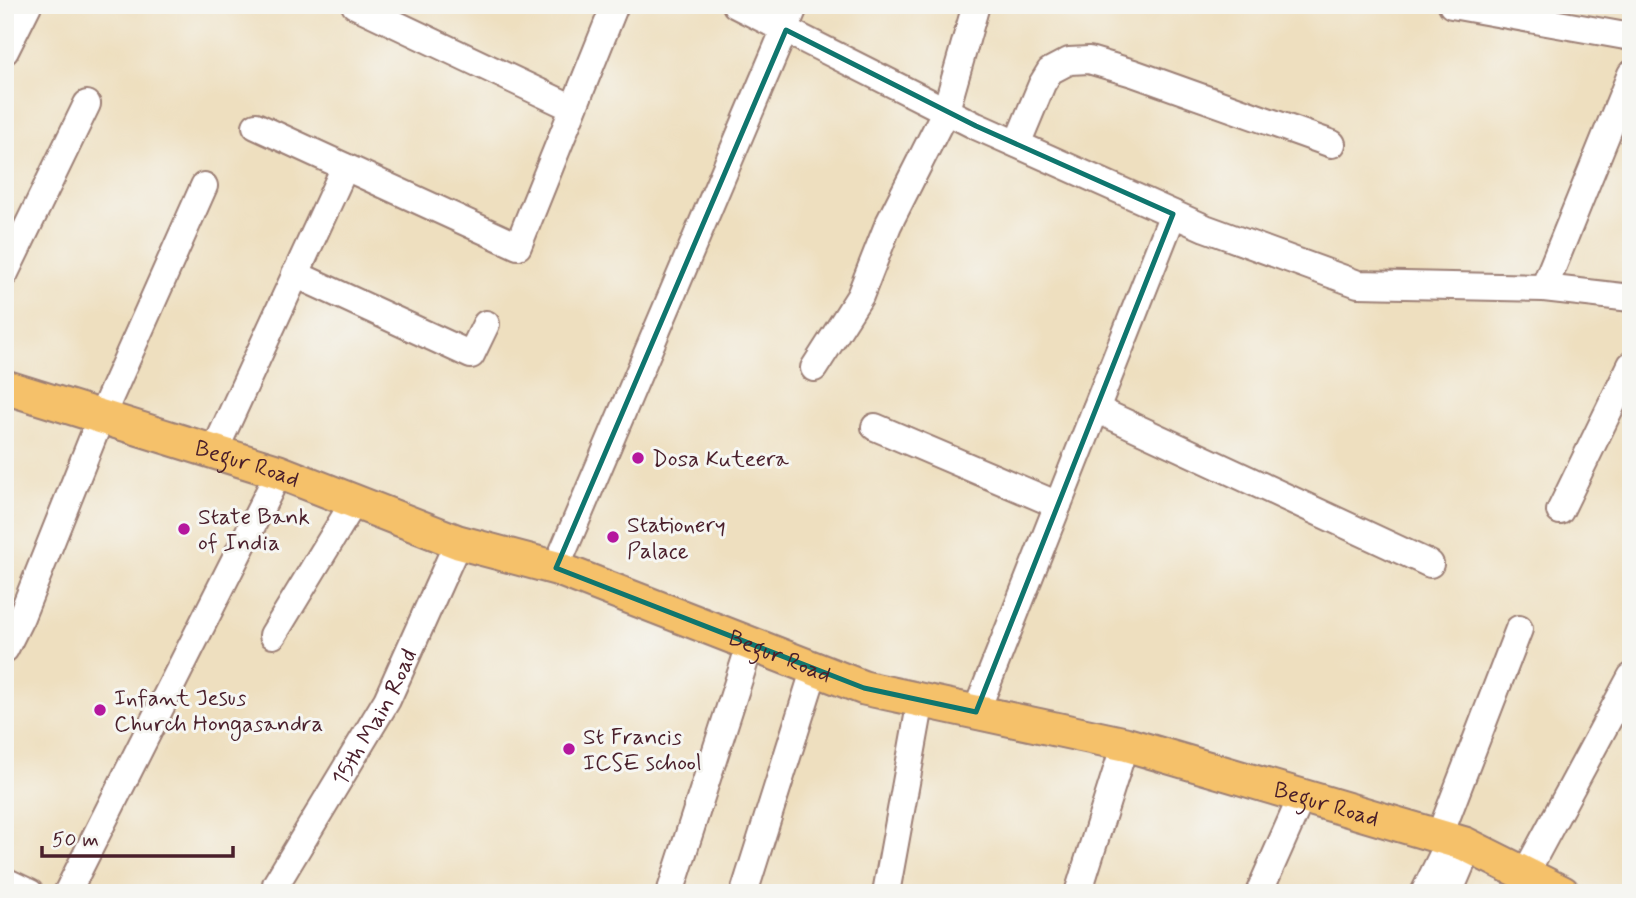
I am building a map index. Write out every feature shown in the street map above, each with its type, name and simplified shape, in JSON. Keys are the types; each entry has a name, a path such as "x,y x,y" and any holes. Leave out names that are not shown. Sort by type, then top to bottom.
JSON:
{"main road":[{"name":"Begur Road","path":"5,387 279,472 458,542 556,568 864,688 1125,744 1453,841 1563,893"}],"street":[{"path":"5,51 28,5"},
{"path":"355,5 573,108"},
{"path":"256,126 518,246 615,5"},
{"path":"736,5 791,17 946,110 1173,214 1358,284 1544,288 1631,298"},
{"path":"814,368 860,296 888,225 946,110 976,5"},
{"path":"1452,5 1631,37"},
{"path":"556,568 791,17"},
{"path":"1017,144 1050,71 1069,61 1088,60 1133,73 1332,144"},
{"path":"1544,288 1631,74"},
{"path":"5,273 87,104"},
{"path":"214,452 345,167"},
{"path":"5,649 21,617 101,416 204,187"},
{"path":"976,712 1173,214"},
{"path":"295,274 471,355 486,324"},
{"path":"1560,511 1631,365"},
{"path":"1096,409 1430,564"},
{"path":"875,427 1058,505"},
{"path":"67,893 279,472"},
{"path":"274,635 354,502"},
{"name":"15th Main Road","path":"276,884 387,699 458,542"},
{"path":"1424,893 1453,841 1520,629"},
{"path":"670,893 751,642"},
{"path":"744,893 815,668"},
{"path":"1525,874 1631,677"},
{"path":"886,893 921,700"},
{"path":"1078,893 1125,744"},
{"path":"1259,893 1302,796"},
{"path":"1449,893 1453,841"},
{"path":"5,881 30,893"}],"highlighted area":[{"path":"786,30 976,126 1173,214 976,712 864,688 556,568"}],"place":[{"name":"Dosa Kuteera","path":"638,458"},
{"name":"State Bank of India","path":"184,529"},
{"name":"Stationery Palace","path":"613,537"},
{"name":"Infant Jesus Church Hongasandra","path":"100,710"},
{"name":"St Francis ICSE school","path":"569,749"}]}
